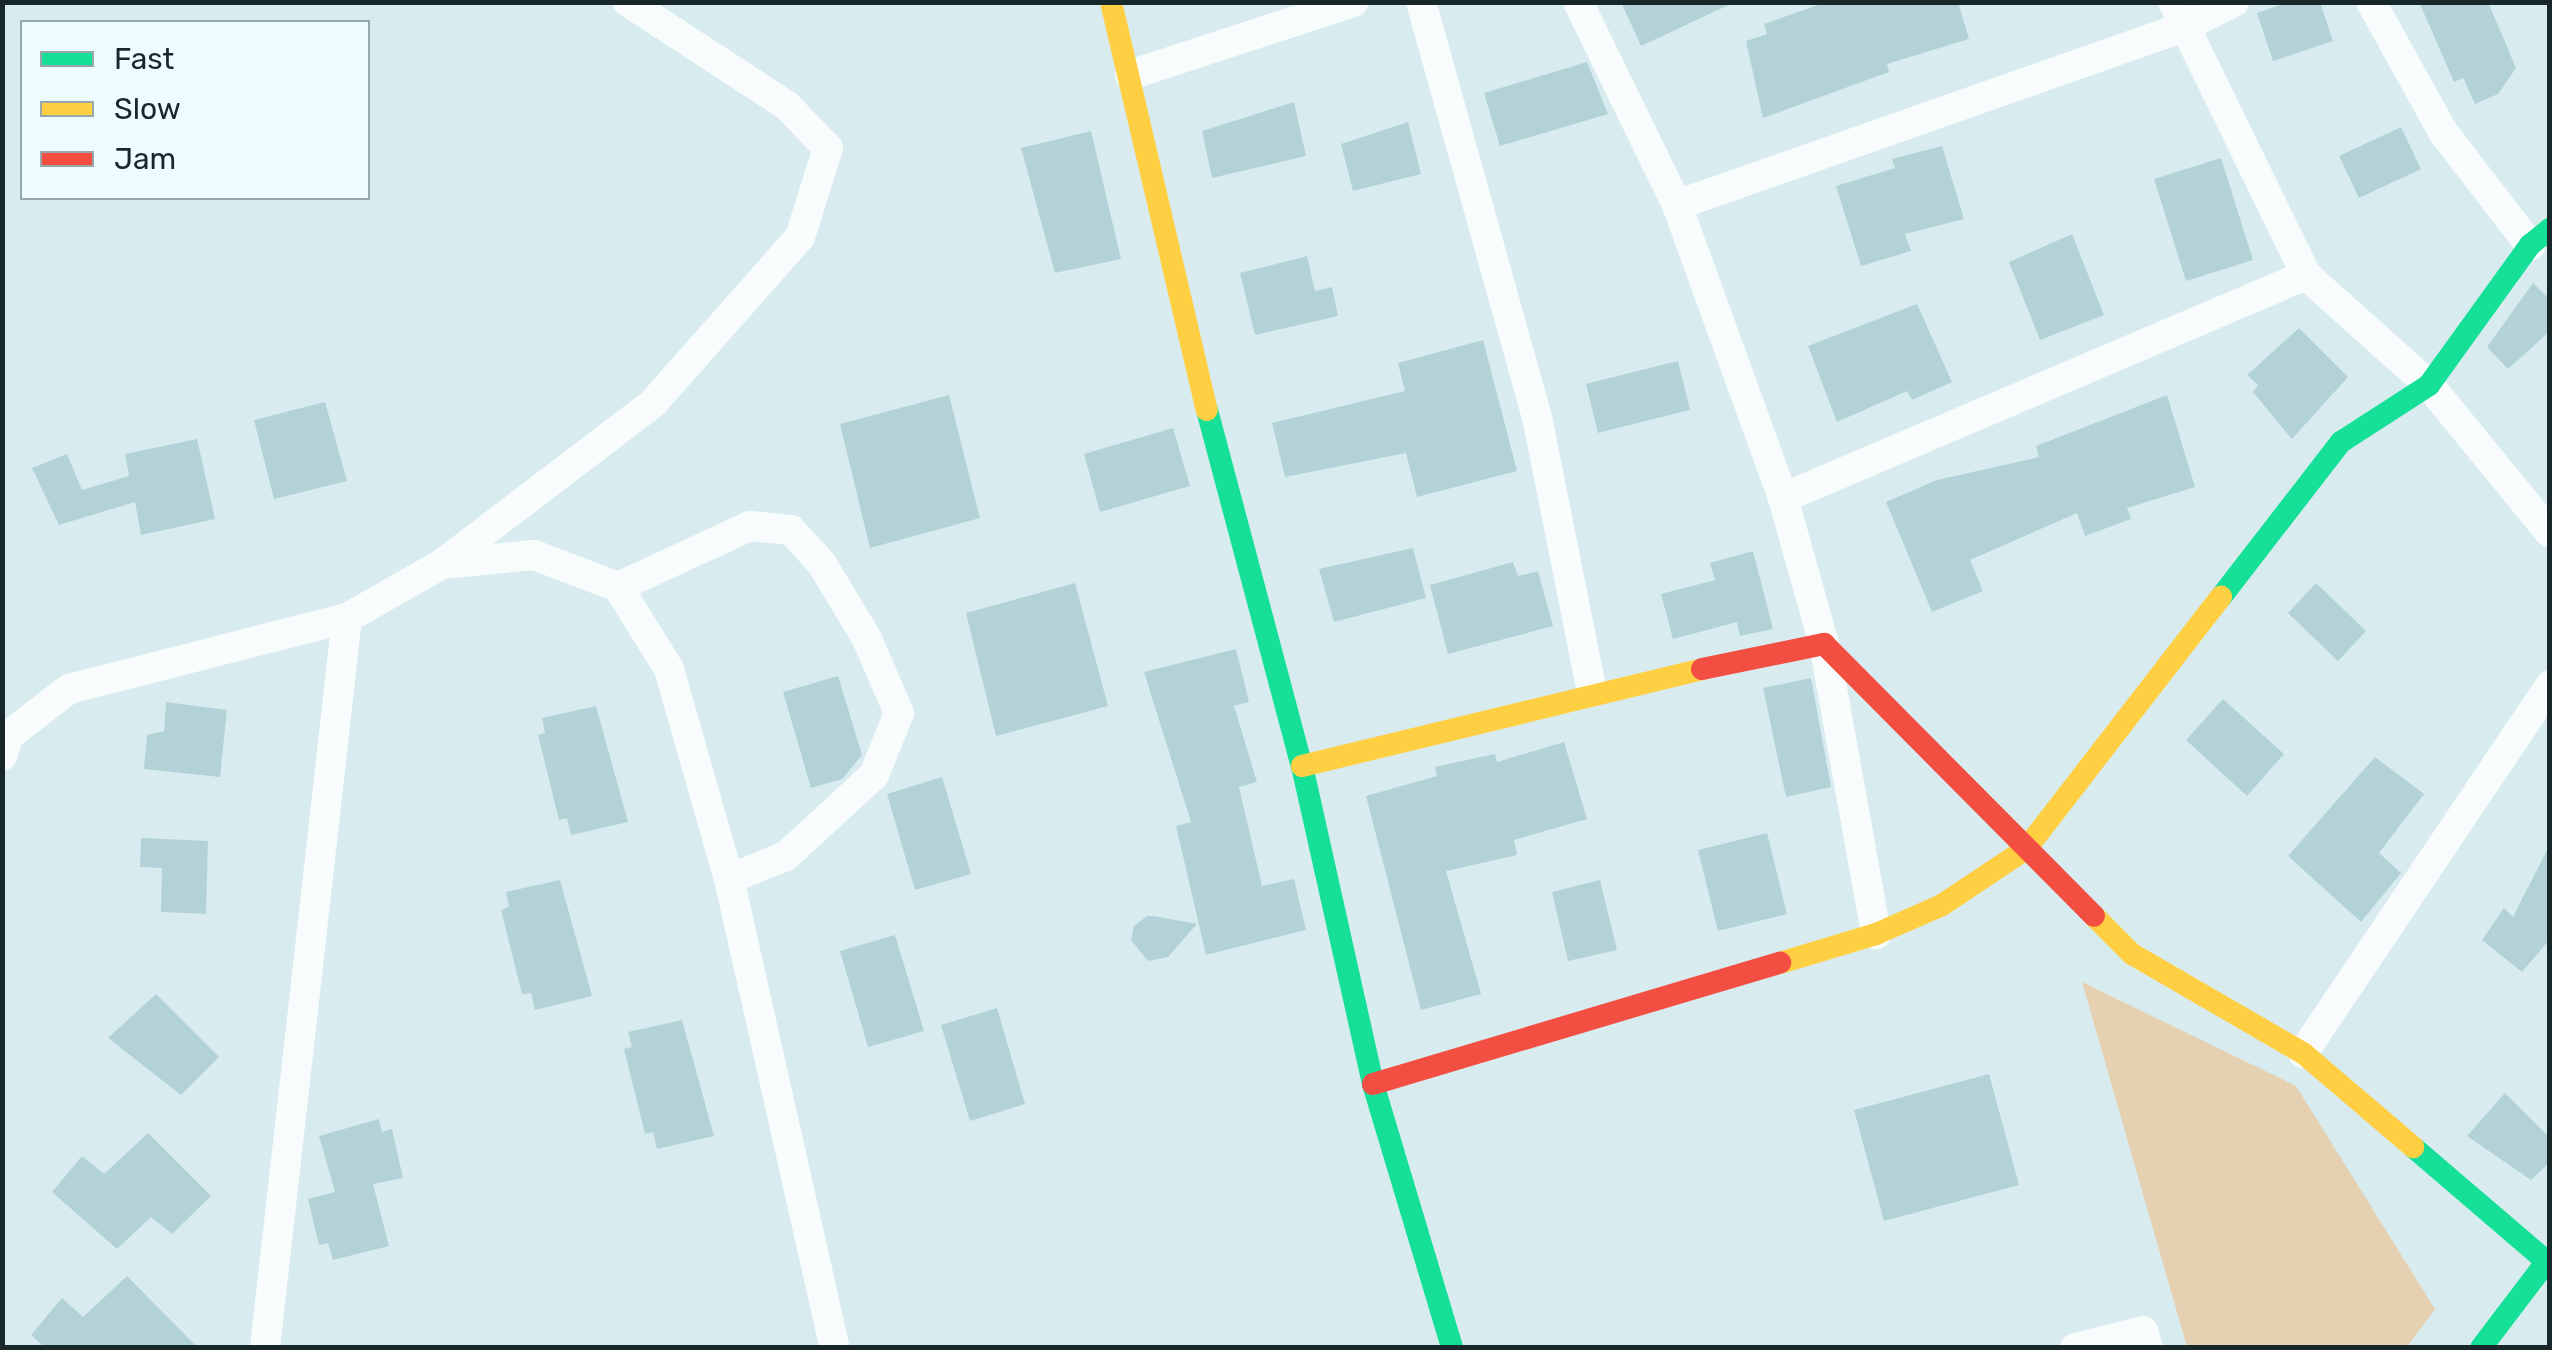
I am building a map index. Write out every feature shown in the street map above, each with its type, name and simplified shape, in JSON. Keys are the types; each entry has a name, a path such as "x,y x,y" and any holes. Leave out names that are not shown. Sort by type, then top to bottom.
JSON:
{"street":[{"path":"2,756 8,735 69,689 347,618 442,564 652,403 800,237 828,148 786,104 628,2"},
{"path":"1111,2 1225,484 1302,766 1372,1084 1452,1348"},
{"path":"1130,75 1352,2"},
{"path":"1421,2 1538,422 1592,692"},
{"path":"1578,2 1678,205 1782,498 1824,644 1876,934"},
{"path":"1678,205 2178,15 2234,2"},
{"path":"1372,1084 1876,934 1942,905 2026,850 2340,442 2428,385 2540,237 2443,132 2371,2"},
{"path":"2178,15 2306,274 2428,385 2550,532"},
{"path":"1782,498 2306,274"},
{"path":"618,588 750,526 790,530 822,564 867,640 899,714 874,775 786,856 729,879"},
{"path":"442,564 534,555 618,588 669,669 729,879 835,1348"},
{"path":"265,1348 347,618"},
{"path":"1302,766 1592,692 1824,644"},
{"path":"1824,644 2132,954 2303,1053 2548,1259 2481,1348"},
{"path":"2303,1053 2550,685"},
{"path":"2074,1348 2143,1331 2148,1348"}],"shaded area":[{"path":"2082,982 2296,1086 2435,1309 2407,1347 2187,1347"}],"building":[{"path":"1621,2 1735,2 1641,46"},
{"path":"1827,2 1958,2 1969,39 1887,64 1889,72 1763,118 1746,41 1767,34 1764,24"},
{"path":"2289,2 2320,2 2333,41 2273,61 2257,13"},
{"path":"2419,2 2488,2 2516,68 2498,94 2475,104 2463,78 2454,82"},
{"path":"1587,62 1608,114 1500,146 1484,93"},
{"path":"1294,102 1306,156 1212,178 1202,131"},
{"path":"1408,122 1421,174 1353,191 1341,144"},
{"path":"2401,127 2421,169 2359,198 2339,156"},
{"path":"1091,131 1121,259 1055,273 1021,148"},
{"path":"1942,146 1964,219 1905,234 1911,251 1861,266 1836,186 1895,168 1892,159"},
{"path":"2221,158 2253,260 2186,281 2154,179"},
{"path":"2072,234 2104,315 2040,340 2009,262"},
{"path":"1307,256 1315,291 1332,287 1338,316 1255,335 1240,273"},
{"path":"2533,283 2550,300 2550,331 2508,369 2487,347"},
{"path":"1917,304 1952,382 1912,400 1907,391 1837,422 1808,346"},
{"path":"2299,328 2348,377 2292,439 2253,392 2258,385 2247,375"},
{"path":"1483,340 1517,471 1417,497 1406,453 1285,477 1272,423 1405,391 1398,363"},
{"path":"1678,361 1690,410 1598,433 1586,384"},
{"path":"949,395 980,518 870,548 840,424"},
{"path":"2167,395 2195,487 2127,508 2131,519 2085,536 2077,513 1970,560 1983,591 1932,612 1886,502 1937,480 2039,457 2036,446"},
{"path":"325,402 347,481 274,499 254,420"},
{"path":"1173,428 1190,486 1100,512 1084,454"},
{"path":"197,439 215,519 141,535 135,502 59,525 32,468 67,454 82,490 129,476 125,454"},
{"path":"1413,548 1426,598 1334,622 1319,569"},
{"path":"1753,551 1773,629 1740,636 1737,622 1673,639 1661,594 1715,580 1710,563"},
{"path":"1513,562 1518,576 1538,571 1553,626 1448,654 1430,585"},
{"path":"1075,583 1108,706 996,736 966,613"},
{"path":"2316,583 2366,631 2338,661 2288,613"},
{"path":"1236,649 1249,702 1234,706 1257,782 1239,787 1262,886 1294,879 1306,930 1206,955 1176,826 1191,822 1144,672"},
{"path":"838,676 862,755 842,779 811,788 783,692"},
{"path":"1811,678 1831,787 1786,797 1763,688"},
{"path":"2223,699 2284,754 2247,796 2186,740"},
{"path":"166,702 227,710 220,777 144,769 147,735 164,731"},
{"path":"596,706 628,822 571,835 567,818 559,820 538,735 545,733 542,718"},
{"path":"1564,742 1587,819 1514,840 1517,855 1446,871 1481,994 1421,1010 1366,796 1437,776 1435,767 1495,754 1497,762"},
{"path":"2375,757 2424,794 2379,853 2401,873 2361,922 2288,856"},
{"path":"942,777 971,874 915,890 887,794"},
{"path":"1767,833 1787,914 1718,931 1698,850"},
{"path":"141,838 208,841 206,914 161,912 162,868 140,867"},
{"path":"2550,844 2550,939 2522,972 2482,940 2504,908 2513,917"},
{"path":"560,880 592,996 535,1010 531,993 522,994 501,910 509,907 506,892"},
{"path":"1600,880 1617,950 1568,961 1552,892"},
{"path":"1147,916 1197,924 1168,957 1148,961 1131,940 1134,926"},
{"path":"895,935 924,1031 868,1047 840,951"},
{"path":"156,994 219,1057 181,1095 108,1038"},
{"path":"997,1008 1025,1104 970,1121 941,1025"},
{"path":"682,1020 714,1136 657,1149 653,1132 645,1134 624,1049 632,1047 628,1032"},
{"path":"1989,1074 2019,1185 1884,1221 1854,1110"},
{"path":"2505,1093 2550,1138 2550,1162 2531,1180 2467,1136"},
{"path":"379,1119 382,1132 392,1129 403,1178 373,1184 389,1246 333,1260 328,1243 319,1245 308,1199 335,1192 319,1136"},
{"path":"148,1133 211,1196 172,1234 151,1217 117,1249 52,1192 82,1156 104,1174"},
{"path":"127,1276 198,1348 45,1348 31,1335 62,1298 83,1317"}],"traffic: fast":[{"path":"2221,597 2341,442 2429,385 2530,245 2550,229"},
{"path":"1207,410 1302,766 1373,1084 1452,1348"},
{"path":"2413,1147 2546,1261"},
{"path":"2481,1348 2550,1257"}],"traffic: slow":[{"path":"1111,2 1207,410"},
{"path":"1780,963 1876,934 1942,905 2026,849 2221,597"},
{"path":"1302,766 1702,669"},
{"path":"2094,916 2132,954 2303,1053 2413,1147"}],"traffic: jam":[{"path":"1702,669 1824,644 2094,916"},
{"path":"1373,1084 1780,963"}]}
